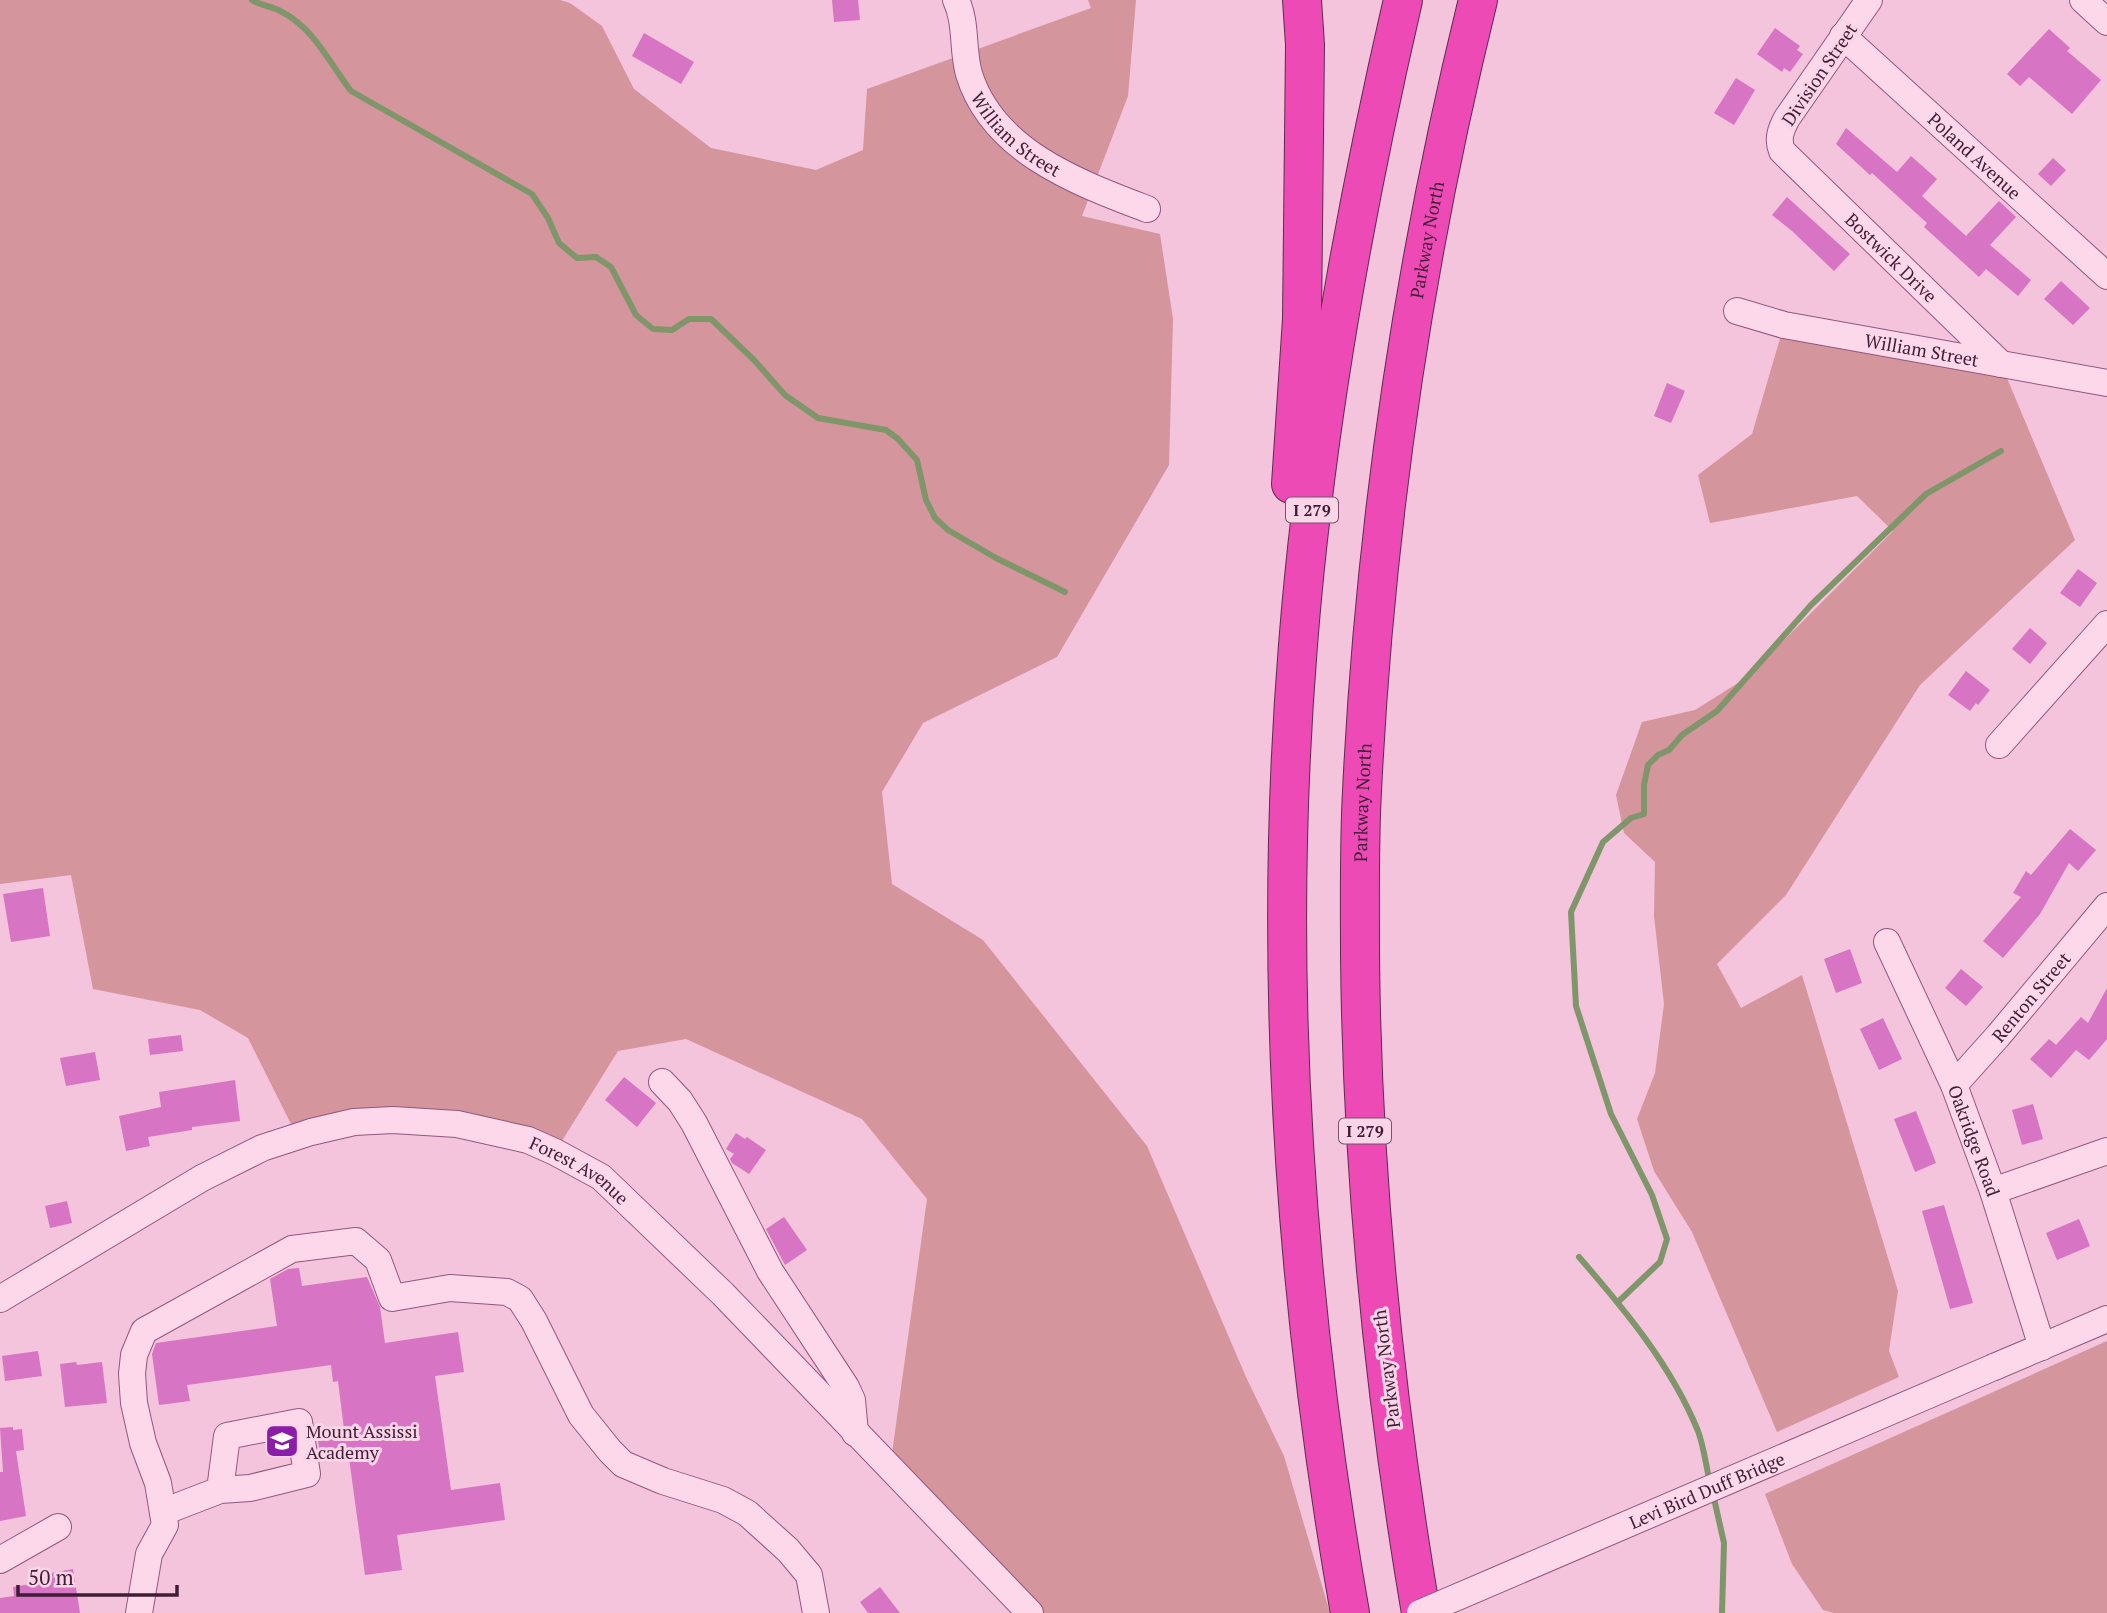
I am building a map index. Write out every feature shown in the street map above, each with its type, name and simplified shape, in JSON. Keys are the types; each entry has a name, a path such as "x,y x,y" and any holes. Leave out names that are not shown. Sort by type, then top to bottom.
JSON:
{"highway":[{"path":"1290,1028 1273,854 1272,752 1302,319 1305,44 1302,0"},
{"name":"I 279","path":"1350,1613 1330,1491 1298,1218 1290,1028 1288,871 1292,749 1297,645 1325,400 1355,226 1403,0"},
{"name":"Parkway North","path":"1420,1613 1392,1417 1369,1211 1364,1117 1360,912 1362,794 1380,561 1399,399 1436,184 1478,0"},
{"path":"1414,302 1503,0"}],"street":[{"name":"William Street","path":"956,0 964,28 968,73 984,106 1011,139 1074,181 1147,209"},
{"name":"Division Street","path":"1782,151 1779,144 1781,130 1787,118 1870,0"},
{"path":"2082,0 2107,22"},
{"name":"Poland Avenue","path":"1843,36 2107,276"},
{"name":"Bostwick Drive","path":"1782,151 2001,363"},
{"name":"William Street","path":"1737,311 1784,325 2107,383"},
{"path":"1999,745 2107,624"},
{"name":"Renton Street","path":"1954,1085 2107,906"},
{"name":"Oakridge Road","path":"1887,942 1954,1085 1993,1191 2042,1347"},
{"path":"662,1082 680,1101 694,1123 770,1271 846,1387 852,1400 855,1433"},
{"name":"Forest Avenue","path":"0,1299 202,1178 262,1148 311,1132 354,1122 393,1120 457,1124 528,1140 601,1177 723,1294 1030,1613"},
{"path":"1993,1191 2107,1151"},
{"path":"139,1613 149,1554 164,1525 158,1483 143,1443 134,1403 134,1355 144,1331 292,1249 356,1241 378,1260 392,1298 450,1289 507,1292 520,1299 534,1321 581,1415 610,1451 623,1464 723,1500 747,1513 788,1550 808,1575 816,1613"},
{"name":"Levi Bird Duff Bridge","path":"1420,1613 2107,1319"},
{"path":"163,1513 220,1490"},
{"path":"0,1560 58,1527"}],"shaded area":[{"path":"0,0 560,0 570,3 602,26 634,89 711,148 816,170 863,150 867,89 1091,8 1088,0 1136,0 1128,96 1082,216 1160,234 1173,319 1169,465 1057,657 923,723 882,792 892,884 983,940 1147,1146 1246,1377 1284,1456 1330,1613 1030,1613 890,1468 927,1199 862,1119 686,1039 618,1051 555,1152 457,1124 295,1137 248,1038 200,1010 93,989 71,875 0,884"},
{"path":"1784,325 2001,364 2075,540 1920,685 1786,895 1717,964 1741,1008 1802,975 1898,1291 1889,1351 1899,1377 1777,1432 1692,1232 1654,1171 1637,1119 1655,1073 1664,1004 1654,916 1655,862 1624,833 1616,795 1642,722 1695,710 1746,678 1893,531 1857,496 1710,523 1698,475 1752,434"},
{"path":"2107,1341 2107,1613 1834,1613 1823,1610 1792,1564 1765,1494"}],"building":[{"path":"832,0 858,0 860,20 834,22"},
{"path":"1775,28 1800,46 1797,50 1803,54 1790,72 1784,68 1782,72 1757,54"},
{"path":"2049,29 2070,48 2067,51 2101,80 2072,114 2029,77 2020,86 2007,74"},
{"path":"644,33 694,62 681,84 632,56"},
{"path":"1736,78 1755,90 1734,125 1714,113"},
{"path":"1846,128 1897,172 1911,156 1937,179 1922,196 1966,236 1999,201 2016,217 1990,245 2031,280 2018,296 1986,269 1979,277 1924,227 1927,223 1836,144"},
{"path":"2053,158 2066,170 2051,186 2038,174"},
{"path":"1787,197 1850,254 1834,271 1772,215"},
{"path":"2061,281 2090,308 2073,325 2044,299"},
{"path":"1667,383 1685,391 1671,423 1654,416"},
{"path":"2078,569 2097,583 2080,607 2060,593"},
{"path":"2030,628 2047,643 2030,664 2012,649"},
{"path":"1966,671 1990,690 1970,711 1948,695"},
{"path":"2070,829 2096,850 2078,871 2069,863 2040,914 2003,958 1983,941 2021,897 2013,893 2026,871 2031,875"},
{"path":"43,888 50,936 11,942 3,894"},
{"path":"1850,949 1862,983 1836,993 1824,959"},
{"path":"1961,969 1983,987 1966,1006 1945,988"},
{"path":"2107,988 2107,1039 2089,1060 2076,1050 2051,1078 2030,1059 2049,1039 2056,1045 2081,1017 2088,1023"},
{"path":"1883,1018 1902,1059 1879,1070 1860,1029"},
{"path":"181,1035 183,1051 150,1055 148,1039"},
{"path":"95,1052 100,1080 66,1086 60,1058"},
{"path":"624,1077 656,1103 637,1127 605,1100"},
{"path":"235,1080 240,1121 192,1127 192,1130 148,1137 150,1146 126,1151 119,1116 161,1107 159,1092"},
{"path":"2033,1104 2043,1139 2022,1145 2012,1110"},
{"path":"1916,1111 1936,1163 1915,1172 1894,1119"},
{"path":"736,1133 766,1150 749,1174 732,1163 730,1159 734,1154 726,1149"},
{"path":"67,1201 72,1223 50,1228 45,1206"},
{"path":"1944,1205 1973,1303 1950,1309 1922,1211"},
{"path":"784,1217 807,1250 785,1265 766,1229"},
{"path":"2079,1219 2090,1246 2057,1260 2046,1233"},
{"path":"299,1268 302,1286 367,1277 380,1307 385,1343 458,1332 464,1372 435,1376 451,1490 500,1483 505,1520 397,1535 402,1570 365,1575 349,1458 321,1462 318,1441 345,1437 338,1381 333,1382 331,1365 187,1385 190,1401 159,1405 152,1354 156,1343 277,1326 270,1279 288,1269"},
{"path":"38,1351 42,1376 5,1381 2,1356"},
{"path":"76,1362 77,1365 102,1362 107,1403 65,1407 60,1364"},
{"path":"13,1427 13,1430 22,1429 24,1450 16,1451 26,1516 0,1521 0,1472 3,1472 0,1428"},
{"path":"73,1569 80,1613 0,1613 0,1598 14,1596 13,1587 47,1581 46,1574"},
{"path":"880,1587 900,1613 868,1613 860,1602"}],"waterway":[{"path":"252,0 278,10 303,27 321,47 351,91 532,194 548,218 559,243 577,258 596,257 611,267 636,315 653,329 672,330 689,319 711,319 754,360 785,395 818,418 886,430 917,460 926,500 935,518 948,530 996,558 1065,592"},
{"path":"1618,1302 1660,1262 1667,1239 1652,1195 1611,1114 1576,1006 1571,912 1603,842 1631,818 1644,814 1644,785 1648,765 1658,755 1669,750 1682,735 1717,711 1811,605 1926,494 2001,451"},
{"path":"1579,1257 1646,1339 1674,1383 1698,1431 1710,1483"},
{"path":"1713,1494 1724,1543 1722,1613"}],"place":[{"name":"Mount Assissi Academy","path":"282,1441"}]}
